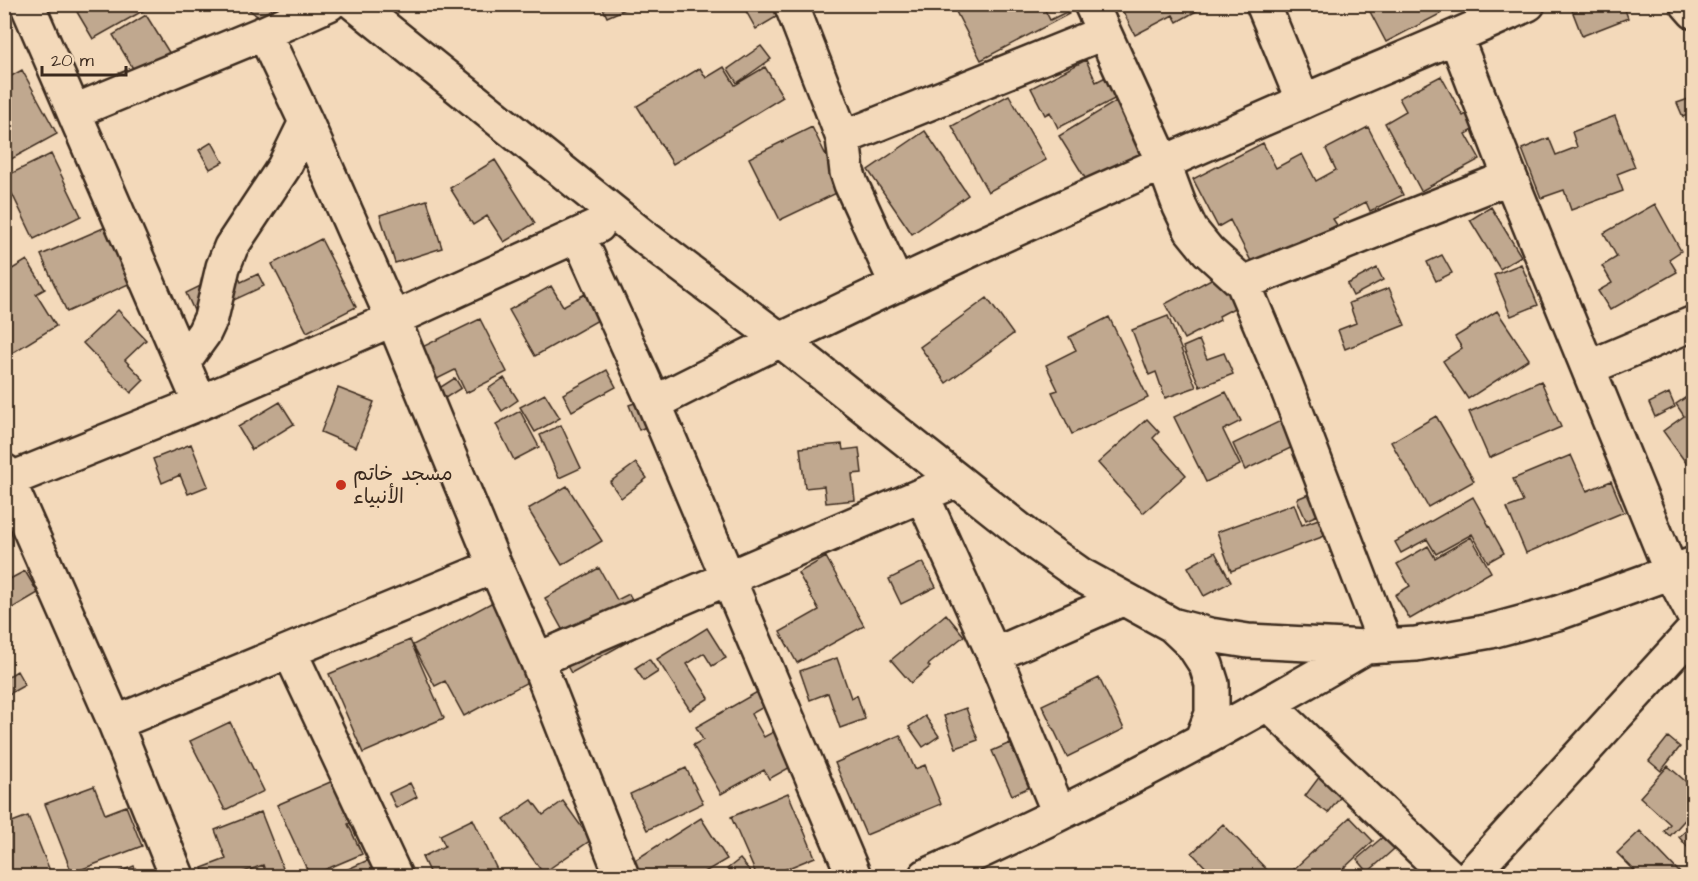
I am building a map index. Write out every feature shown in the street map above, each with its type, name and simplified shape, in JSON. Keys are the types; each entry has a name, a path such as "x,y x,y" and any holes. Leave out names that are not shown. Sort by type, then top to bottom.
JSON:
{"street":[{"path":"27,4 200,403"},
{"path":"75,111 329,4"},
{"path":"355,4 618,216 779,339 1065,564 1122,599 1172,625 1210,635 1248,641 1376,647 1416,644 1502,628 1558,614 1683,569"},
{"path":"791,4 843,138 851,184 897,285"},
{"path":"1263,4 1303,101"},
{"path":"654,403 779,339 897,285 1303,101 1456,38 1528,4"},
{"path":"1687,4 1694,12"},
{"path":"843,138 1097,19 1164,164 1191,230 1208,251 1243,283 1284,380 1376,647"},
{"path":"264,33 393,319 495,566 537,660 622,876"},
{"path":"1456,38 1588,368 1683,569 1694,616"},
{"path":"183,362 204,333 211,318 223,267 231,247 284,167 306,122"},
{"path":"1243,283 1510,177"},
{"path":"177,876 115,723 6,478 200,403 393,319 618,216"},
{"path":"578,235 730,579 854,876"},
{"path":"1588,368 1694,323"},
{"path":"537,660 957,480"},
{"path":"922,495 994,654 1059,813"},
{"path":"115,723 495,566"},
{"path":"994,654 1122,599"},
{"path":"1172,625 1193,645 1206,665 1212,684 1212,714 1201,741"},
{"path":"1470,876 1694,630"},
{"path":"936,875 1201,741 1376,647"},
{"path":"290,652 395,876"},
{"path":"1268,704 1449,876"}],"building":[{"path":"90,4 155,4 93,39 77,12"},
{"path":"242,4 288,4 271,27"},
{"path":"601,4 637,4 607,17"},
{"path":"742,4 778,4 783,13 756,29"},
{"path":"952,4 1042,4 1050,20 1068,11 1069,14 981,60"},
{"path":"1119,4 1209,4 1177,22 1173,15 1135,35"},
{"path":"1366,4 1435,4 1440,14 1386,42"},
{"path":"1623,4 1628,18 1582,36 1570,5"},
{"path":"4,10 10,21 4,24"},
{"path":"146,15 175,62 141,82 113,35"},
{"path":"761,46 771,59 737,83 728,69"},
{"path":"1086,60 1096,82 1123,68 1134,89 1058,128 1050,112 1045,115 1031,88"},
{"path":"724,67 735,85 765,67 783,97 673,164 637,106 700,68 706,78"},
{"path":"22,70 57,134 4,163 4,80"},
{"path":"1441,76 1463,116 1480,107 1488,122 1466,134 1480,159 1421,191 1385,123 1406,111 1399,98"},
{"path":"1128,94 1148,151 1090,186 1059,136"},
{"path":"1009,95 1046,160 988,192 952,126"},
{"path":"1694,97 1694,112 1683,117 1677,103"},
{"path":"1615,116 1635,167 1617,174 1623,191 1571,210 1564,190 1541,198 1522,149 1549,138 1556,155 1577,147 1572,132"},
{"path":"812,127 843,190 780,220 749,158"},
{"path":"1368,127 1403,195 1370,211 1366,202 1333,219 1337,225 1254,267 1230,220 1218,227 1193,179 1263,143 1276,168 1302,154 1316,181 1336,170 1326,149"},
{"path":"925,131 968,195 912,234 868,170"},
{"path":"212,142 223,162 210,169 199,150"},
{"path":"51,154 81,216 34,239 4,177"},
{"path":"495,160 535,223 504,242 487,216 473,225 450,188"},
{"path":"427,200 442,248 395,263 380,215"},
{"path":"1655,204 1681,251 1669,259 1677,272 1610,310 1598,291 1612,283 1602,266 1617,257 1604,233"},
{"path":"1491,207 1521,256 1500,269 1470,220"},
{"path":"108,226 133,282 67,312 41,255"},
{"path":"321,239 356,307 307,332 272,264"},
{"path":"1442,255 1452,273 1436,281 1427,262"},
{"path":"27,260 45,289 36,294 56,326 4,358 4,274"},
{"path":"1521,264 1538,305 1511,316 1494,275"},
{"path":"1377,268 1383,280 1353,296 1347,284"},
{"path":"235,269 241,282 258,274 264,286 197,317 186,293"},
{"path":"1224,272 1242,304 1219,316 1220,320 1184,339 1165,304"},
{"path":"551,286 563,306 585,294 600,319 535,356 509,310"},
{"path":"1389,288 1405,325 1345,349 1338,330 1356,323 1349,303"},
{"path":"987,298 1013,334 946,383 920,347"},
{"path":"118,310 146,340 125,360 144,380 131,393 83,343"},
{"path":"1497,311 1529,359 1468,399 1443,361 1462,348 1455,337"},
{"path":"1168,316 1196,387 1165,398 1156,372 1149,375 1132,330"},
{"path":"1109,317 1148,398 1072,434 1052,392 1058,390 1046,365 1076,350 1069,337"},
{"path":"480,319 507,372 466,393 455,370 433,381 418,349"},
{"path":"1199,340 1207,359 1224,353 1233,374 1200,387 1183,347"},
{"path":"607,370 616,387 572,411 563,394"},
{"path":"455,378 461,388 439,402 433,392"},
{"path":"504,378 518,400 502,411 488,389"},
{"path":"1541,381 1561,427 1489,458 1469,412"},
{"path":"338,388 374,402 356,447 321,432"},
{"path":"1226,392 1241,421 1223,430 1240,465 1206,482 1174,417"},
{"path":"1694,392 1694,474 1663,431 1684,416 1676,404"},
{"path":"1669,393 1675,407 1655,417 1649,403"},
{"path":"545,394 560,418 535,432 520,407"},
{"path":"643,400 653,424 639,430 629,405"},
{"path":"280,402 294,424 252,450 238,427"},
{"path":"520,411 539,447 514,460 496,424"},
{"path":"1291,416 1303,442 1245,470 1233,444"},
{"path":"1436,416 1474,481 1428,507 1391,442"},
{"path":"1147,419 1159,432 1153,438 1186,475 1143,513 1098,463"},
{"path":"561,425 581,468 559,478 540,435"},
{"path":"191,444 208,486 188,494 180,475 162,483 153,459"},
{"path":"842,444 843,450 859,448 862,473 852,474 855,500 826,503 824,486 805,488 800,448"},
{"path":"1571,455 1587,491 1611,481 1624,512 1526,553 1507,508 1523,502 1513,479"},
{"path":"636,463 647,478 621,498 610,482"},
{"path":"567,486 602,541 562,565 528,509"},
{"path":"1325,487 1334,508 1306,520 1297,499"},
{"path":"1473,497 1504,553 1488,562 1472,534 1436,554 1427,539 1401,553 1395,542"},
{"path":"1294,504 1302,525 1324,517 1330,534 1231,571 1217,532"},
{"path":"1471,537 1491,572 1410,619 1395,595 1410,586 1397,564 1428,546 1435,558"},
{"path":"1215,552 1231,582 1204,596 1188,567"},
{"path":"826,557 864,626 797,663 780,632 819,610 798,573"},
{"path":"923,562 936,587 901,604 889,579"},
{"path":"599,568 617,600 629,594 649,630 571,673 550,635 562,629 545,598"},
{"path":"25,571 38,593 4,613 4,582"},
{"path":"504,596 537,677 464,716 445,681 435,686 413,645"},
{"path":"946,614 964,636 928,665 930,667 911,683 891,660"},
{"path":"707,628 726,658 712,666 704,653 687,664 709,698 690,710 657,659"},
{"path":"410,640 444,718 363,753 329,674"},
{"path":"837,658 851,698 857,695 865,719 840,728 828,693 810,700 800,671"},
{"path":"649,659 658,672 644,681 635,668"},
{"path":"17,671 25,685 9,694 4,688 4,679"},
{"path":"1099,678 1124,729 1067,757 1042,705"},
{"path":"759,691 767,705 751,714 764,737 777,730 796,764 769,779 764,770 721,794 693,745 703,740 696,727"},
{"path":"966,708 978,740 956,748 944,716"},
{"path":"925,716 939,736 923,747 909,727"},
{"path":"230,722 264,791 225,810 190,741"},
{"path":"900,735 915,769 925,765 941,804 866,835 835,763"},
{"path":"1668,737 1680,747 1661,771 1649,761"},
{"path":"1010,743 1030,787 1012,795 992,751"},
{"path":"1668,766 1691,786 1694,783 1694,810 1670,836 1664,831 1670,824 1640,797"},
{"path":"686,768 703,803 647,830 630,794"},
{"path":"1323,772 1346,790 1328,813 1305,796"},
{"path":"342,777 361,818 348,824 362,854 310,876 277,805"},
{"path":"410,783 417,797 396,808 389,793"},
{"path":"94,786 105,814 126,806 142,846 72,873 45,804"},
{"path":"788,793 815,857 769,876 757,876 731,817"},
{"path":"532,800 543,815 563,801 591,840 543,873 504,819"},
{"path":"261,812 286,876 267,876 263,865 233,876 205,876 202,868 226,859 215,830"},
{"path":"28,816 52,876 4,876 4,825"},
{"path":"1350,817 1373,841 1341,871 1346,876 1298,876 1293,870"},
{"path":"701,818 727,859 698,876 641,876 632,862"},
{"path":"473,819 500,876 431,876 422,857 445,846 440,835"},
{"path":"1694,823 1694,847 1690,850 1679,837"},
{"path":"1223,824 1267,870 1260,876 1214,876 1192,853"},
{"path":"1391,830 1402,842 1368,872 1357,859"},
{"path":"1640,831 1680,873 1676,876 1629,876 1635,871 1617,853"},
{"path":"740,859 754,876 733,876 727,869"},
{"path":"368,860 376,876 333,876"},
{"path":"134,866 139,876 110,876"}],"place":[{"name":"مسجد خاتم الأنبياء","path":"341,485"}]}
